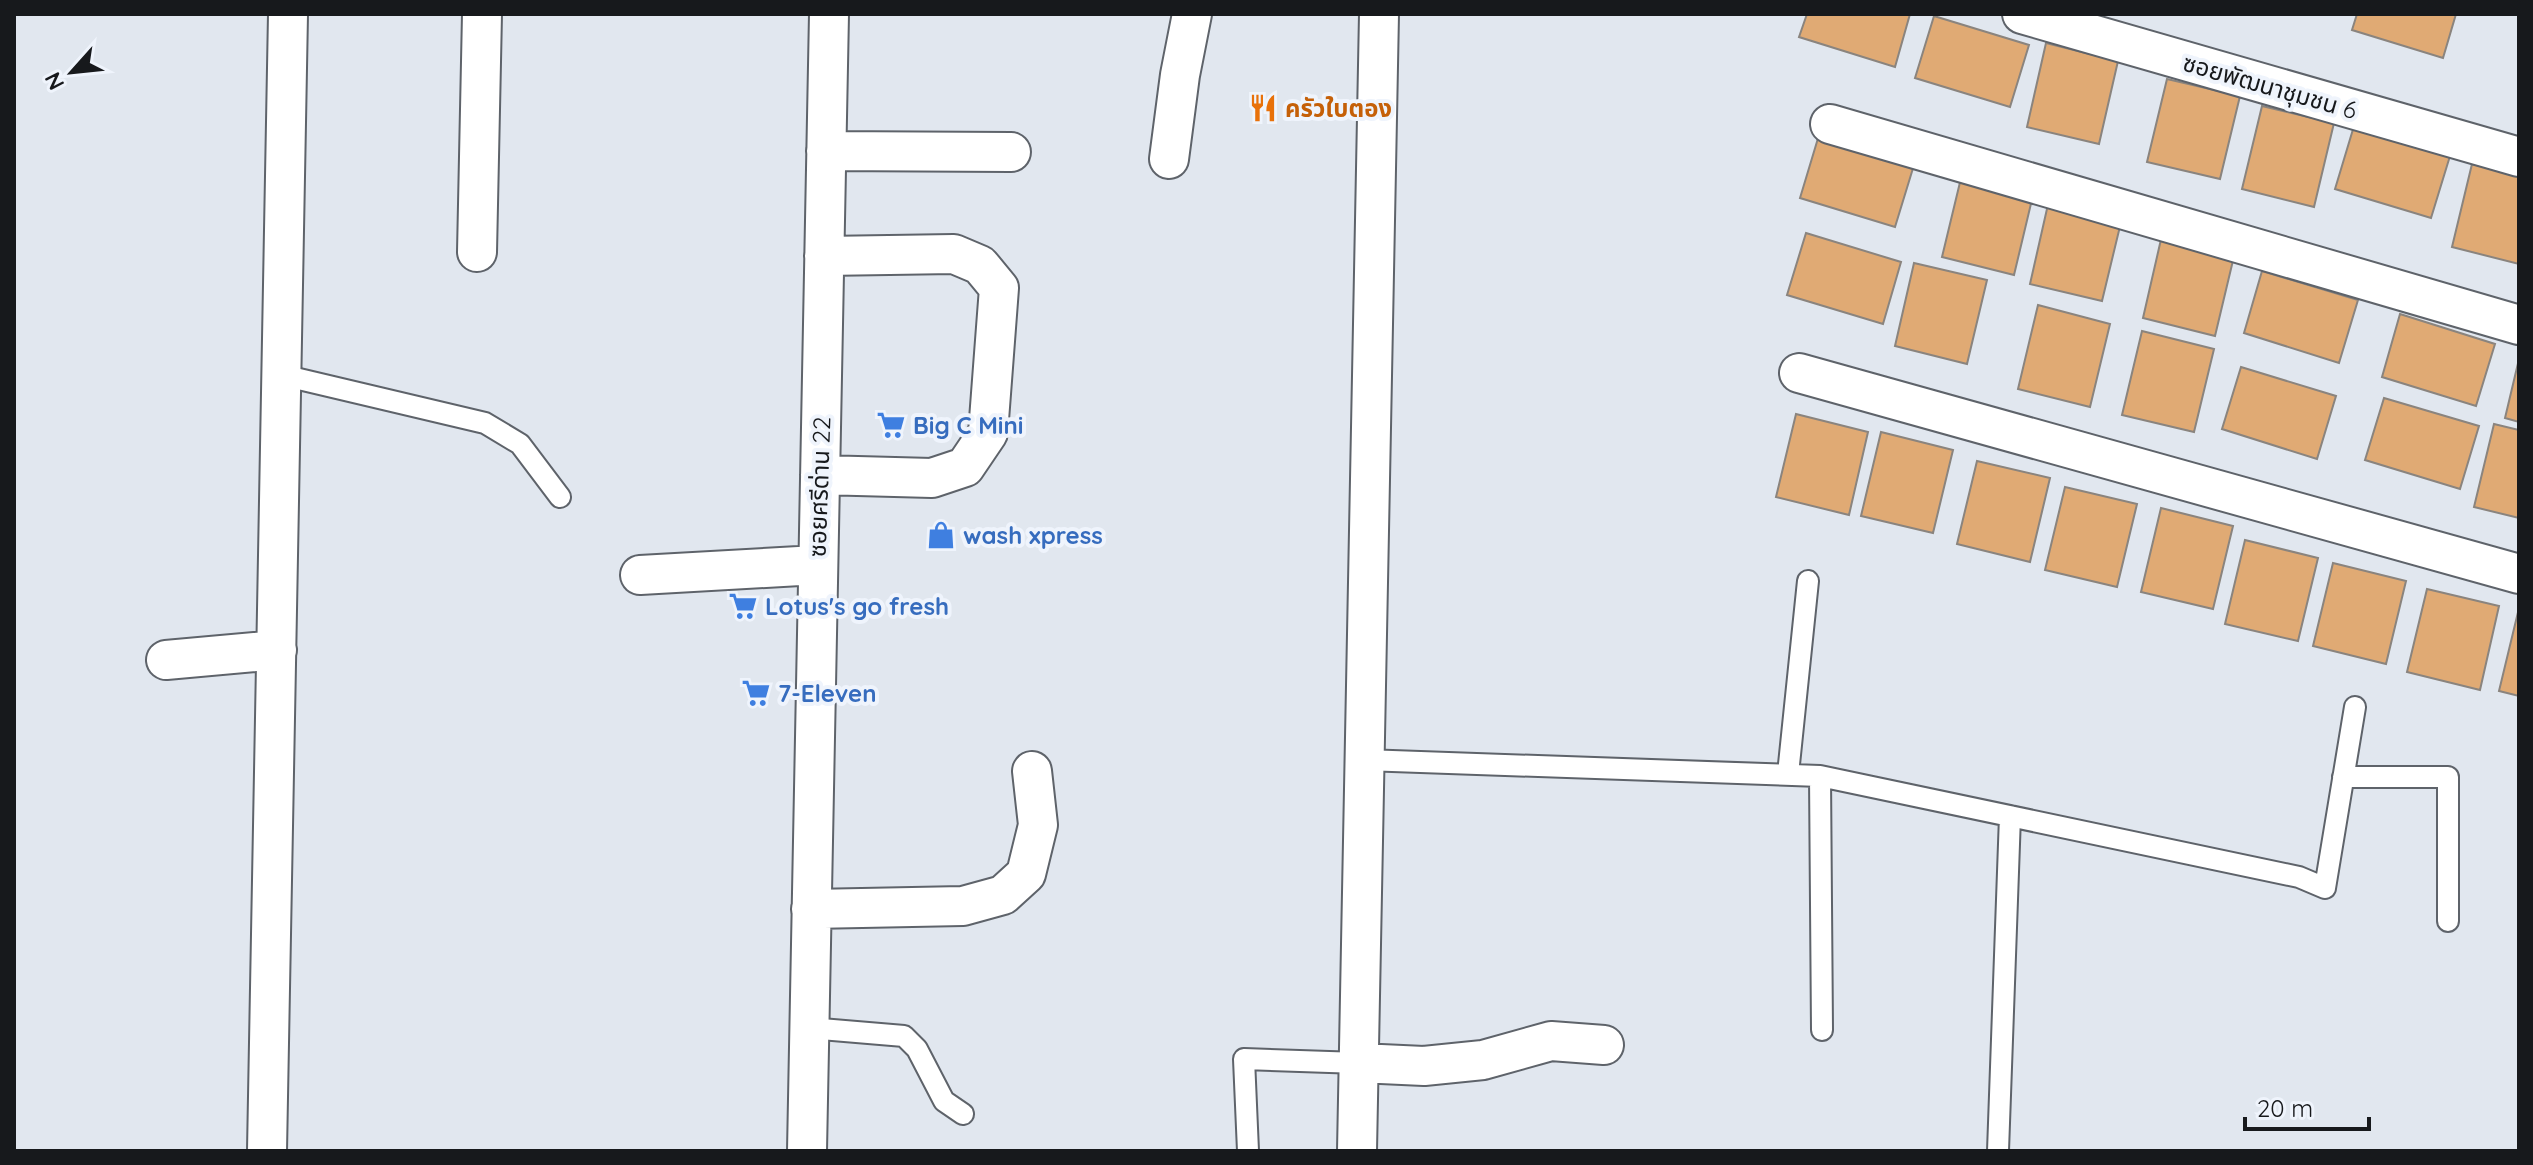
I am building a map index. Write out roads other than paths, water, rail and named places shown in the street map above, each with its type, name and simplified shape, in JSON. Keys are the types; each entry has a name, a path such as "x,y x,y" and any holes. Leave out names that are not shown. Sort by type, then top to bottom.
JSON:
{"street":[{"path":"267,1151 288,14"},
{"path":"477,252 482,14"},
{"name":"ซอยศรีด่าน 22","path":"807,1151 829,14"},
{"path":"1169,159 1192,14"},
{"path":"1357,1151 1379,14"},
{"name":"ซอยพัฒนาชุมชน 6","path":"2022,14 2519,157"},
{"path":"1830,124 2519,325"},
{"path":"826,151 1011,152"},
{"path":"820,475 932,478 965,467 988,433 999,288 980,265 954,254 824,256"},
{"path":"1799,373 2519,574"},
{"path":"640,575 817,565"},
{"path":"166,660 277,650"},
{"path":"811,909 963,906 1003,895 1026,874 1038,825 1032,771"},
{"path":"1359,1063 1424,1066 1483,1060 1551,1041 1604,1045"}],"lane":[{"path":"282,375 485,423 520,444 560,497"},
{"path":"1788,774 1808,581"},
{"path":"1364,760 1820,776 2299,877 2325,888 2355,707"},
{"path":"1820,776 1822,1030"},
{"path":"2343,777 2448,777 2448,921"},
{"path":"1998,1151 2010,816"},
{"path":"809,1028 904,1036 917,1049 944,1101 963,1114"},
{"path":"1248,1151 1244,1059 1359,1063"}],"place":[{"name":"ครัวใบตอง","path":"1263,108"},
{"name":"Big C Mini","path":"891,425"},
{"name":"wash xpress","path":"941,535"},
{"name":"Lotus's go fresh","path":"743,606"},
{"name":"7-Eleven","path":"756,693"}]}
